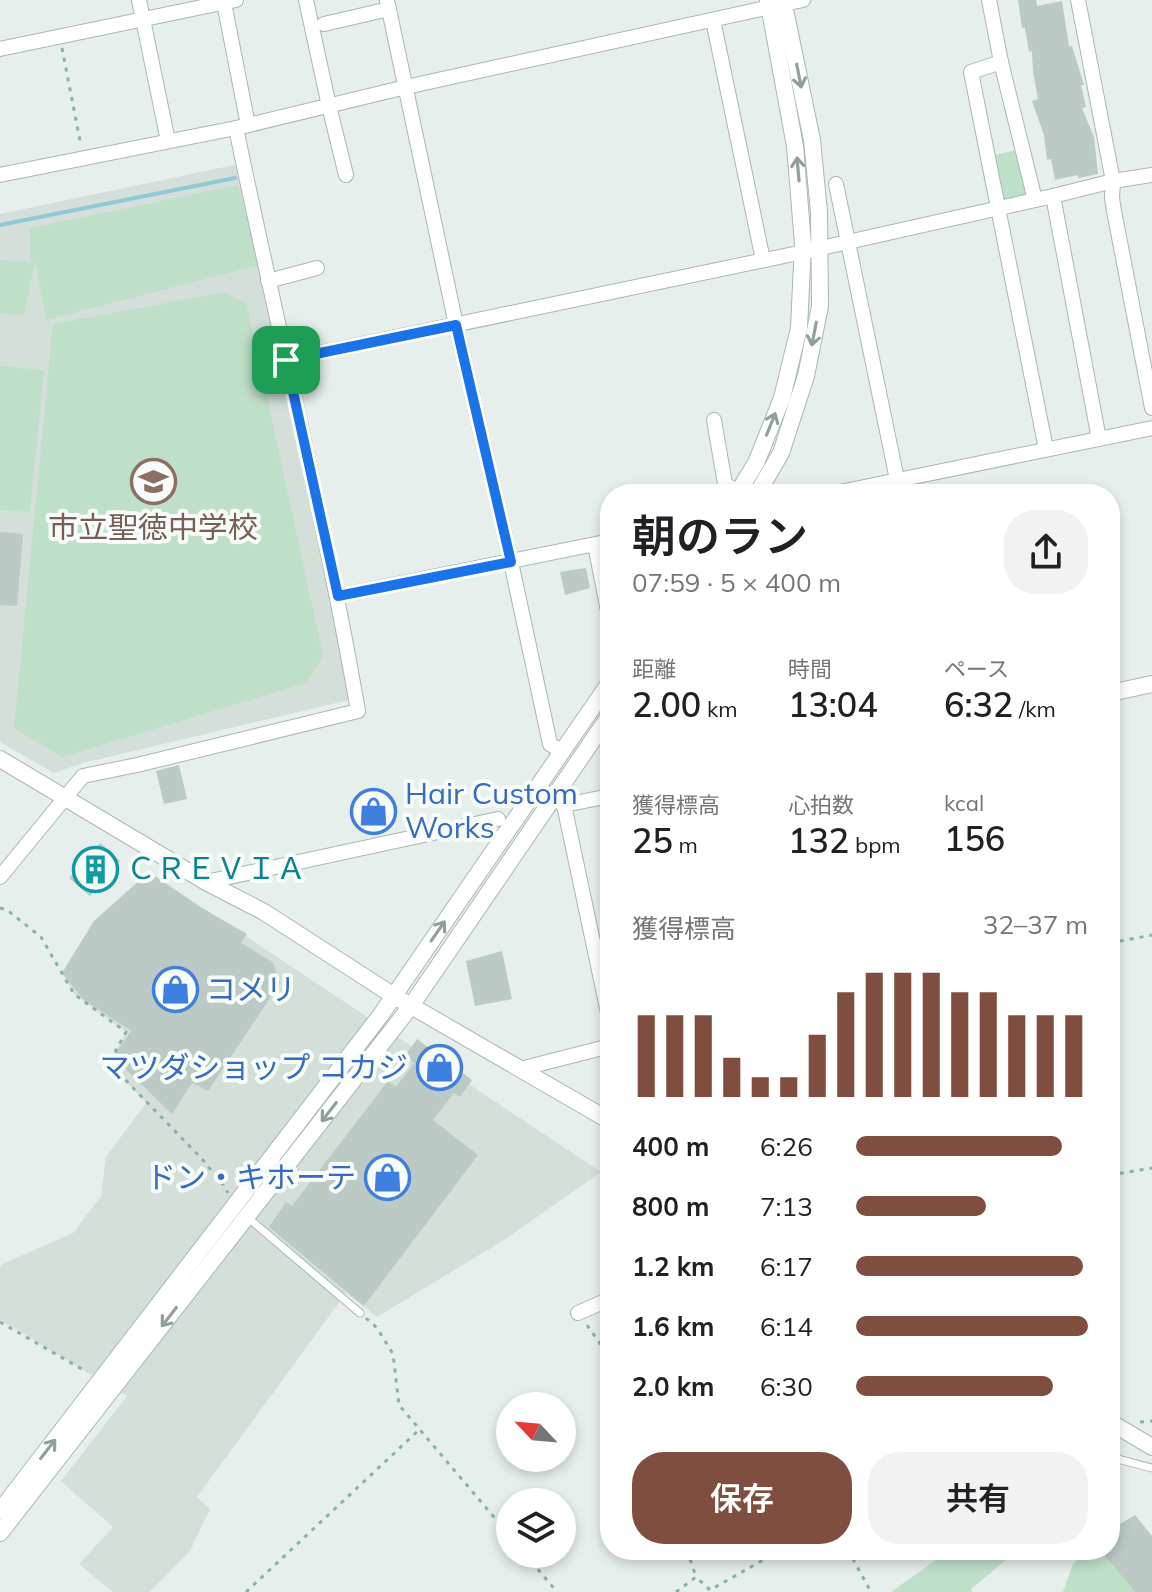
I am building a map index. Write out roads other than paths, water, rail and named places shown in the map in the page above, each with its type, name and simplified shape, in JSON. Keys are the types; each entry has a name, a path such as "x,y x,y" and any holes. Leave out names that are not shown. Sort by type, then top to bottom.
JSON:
{"street":[{"path":"139,0 168,141"},
{"path":"306,0 346,175"},
{"path":"0,175 242,126 713,20 776,3 803,0"},
{"path":"989,0 1035,200"},
{"path":"1078,0 1152,408"},
{"path":"0,49 230,1 242,126 268,281 338,596 358,711 83,776 0,877"},
{"path":"763,484 781,453 806,376 820,306 801,209 776,3"},
{"path":"324,24 388,4 550,744 562,752"},
{"path":"713,20 763,260"},
{"path":"1001,62 971,72 1046,449"},
{"path":"286,360 1152,175"},
{"path":"836,184 897,484"},
{"path":"1053,196 1099,439"},
{"path":"743,484 756,463 782,398 799,328 811,250"},
{"path":"268,281 317,268"},
{"path":"714,420 725,484"},
{"path":"910,484 1046,449 1152,428"},
{"path":"338,596 600,544"},
{"path":"1120,691 1152,684"},
{"path":"0,1533 394,996 600,697"},
{"path":"0,1511 236,1208 411,1006 559,801 600,732"},
{"path":"0,759 206,882 264,912 394,996 600,1115"},
{"path":"537,787 559,801 600,797"},
{"path":"559,801 600,979"},
{"path":"206,882 498,819"},
{"path":"520,1069 600,1049"},
{"path":"578,1313 600,1303"},
{"path":"1120,1433 1152,1447"}],"lane":[{"path":"236,1208 360,1313"},
{"path":"1120,1460 1152,1468"}],"waterway":[{"path":"0,225 235,178"}],"place":[{"name":"市立聖徳中学校","path":"153,482"},
{"name":"Hair Custom Works","path":"374,811"},
{"name":"ＣＲＥＶＩＡ","path":"95,869"},
{"name":"コメリ","path":"175,990"},
{"name":"マツダショップ コカジ","path":"439,1068"},
{"name":"ドン・キホーテ","path":"387,1178"}]}
